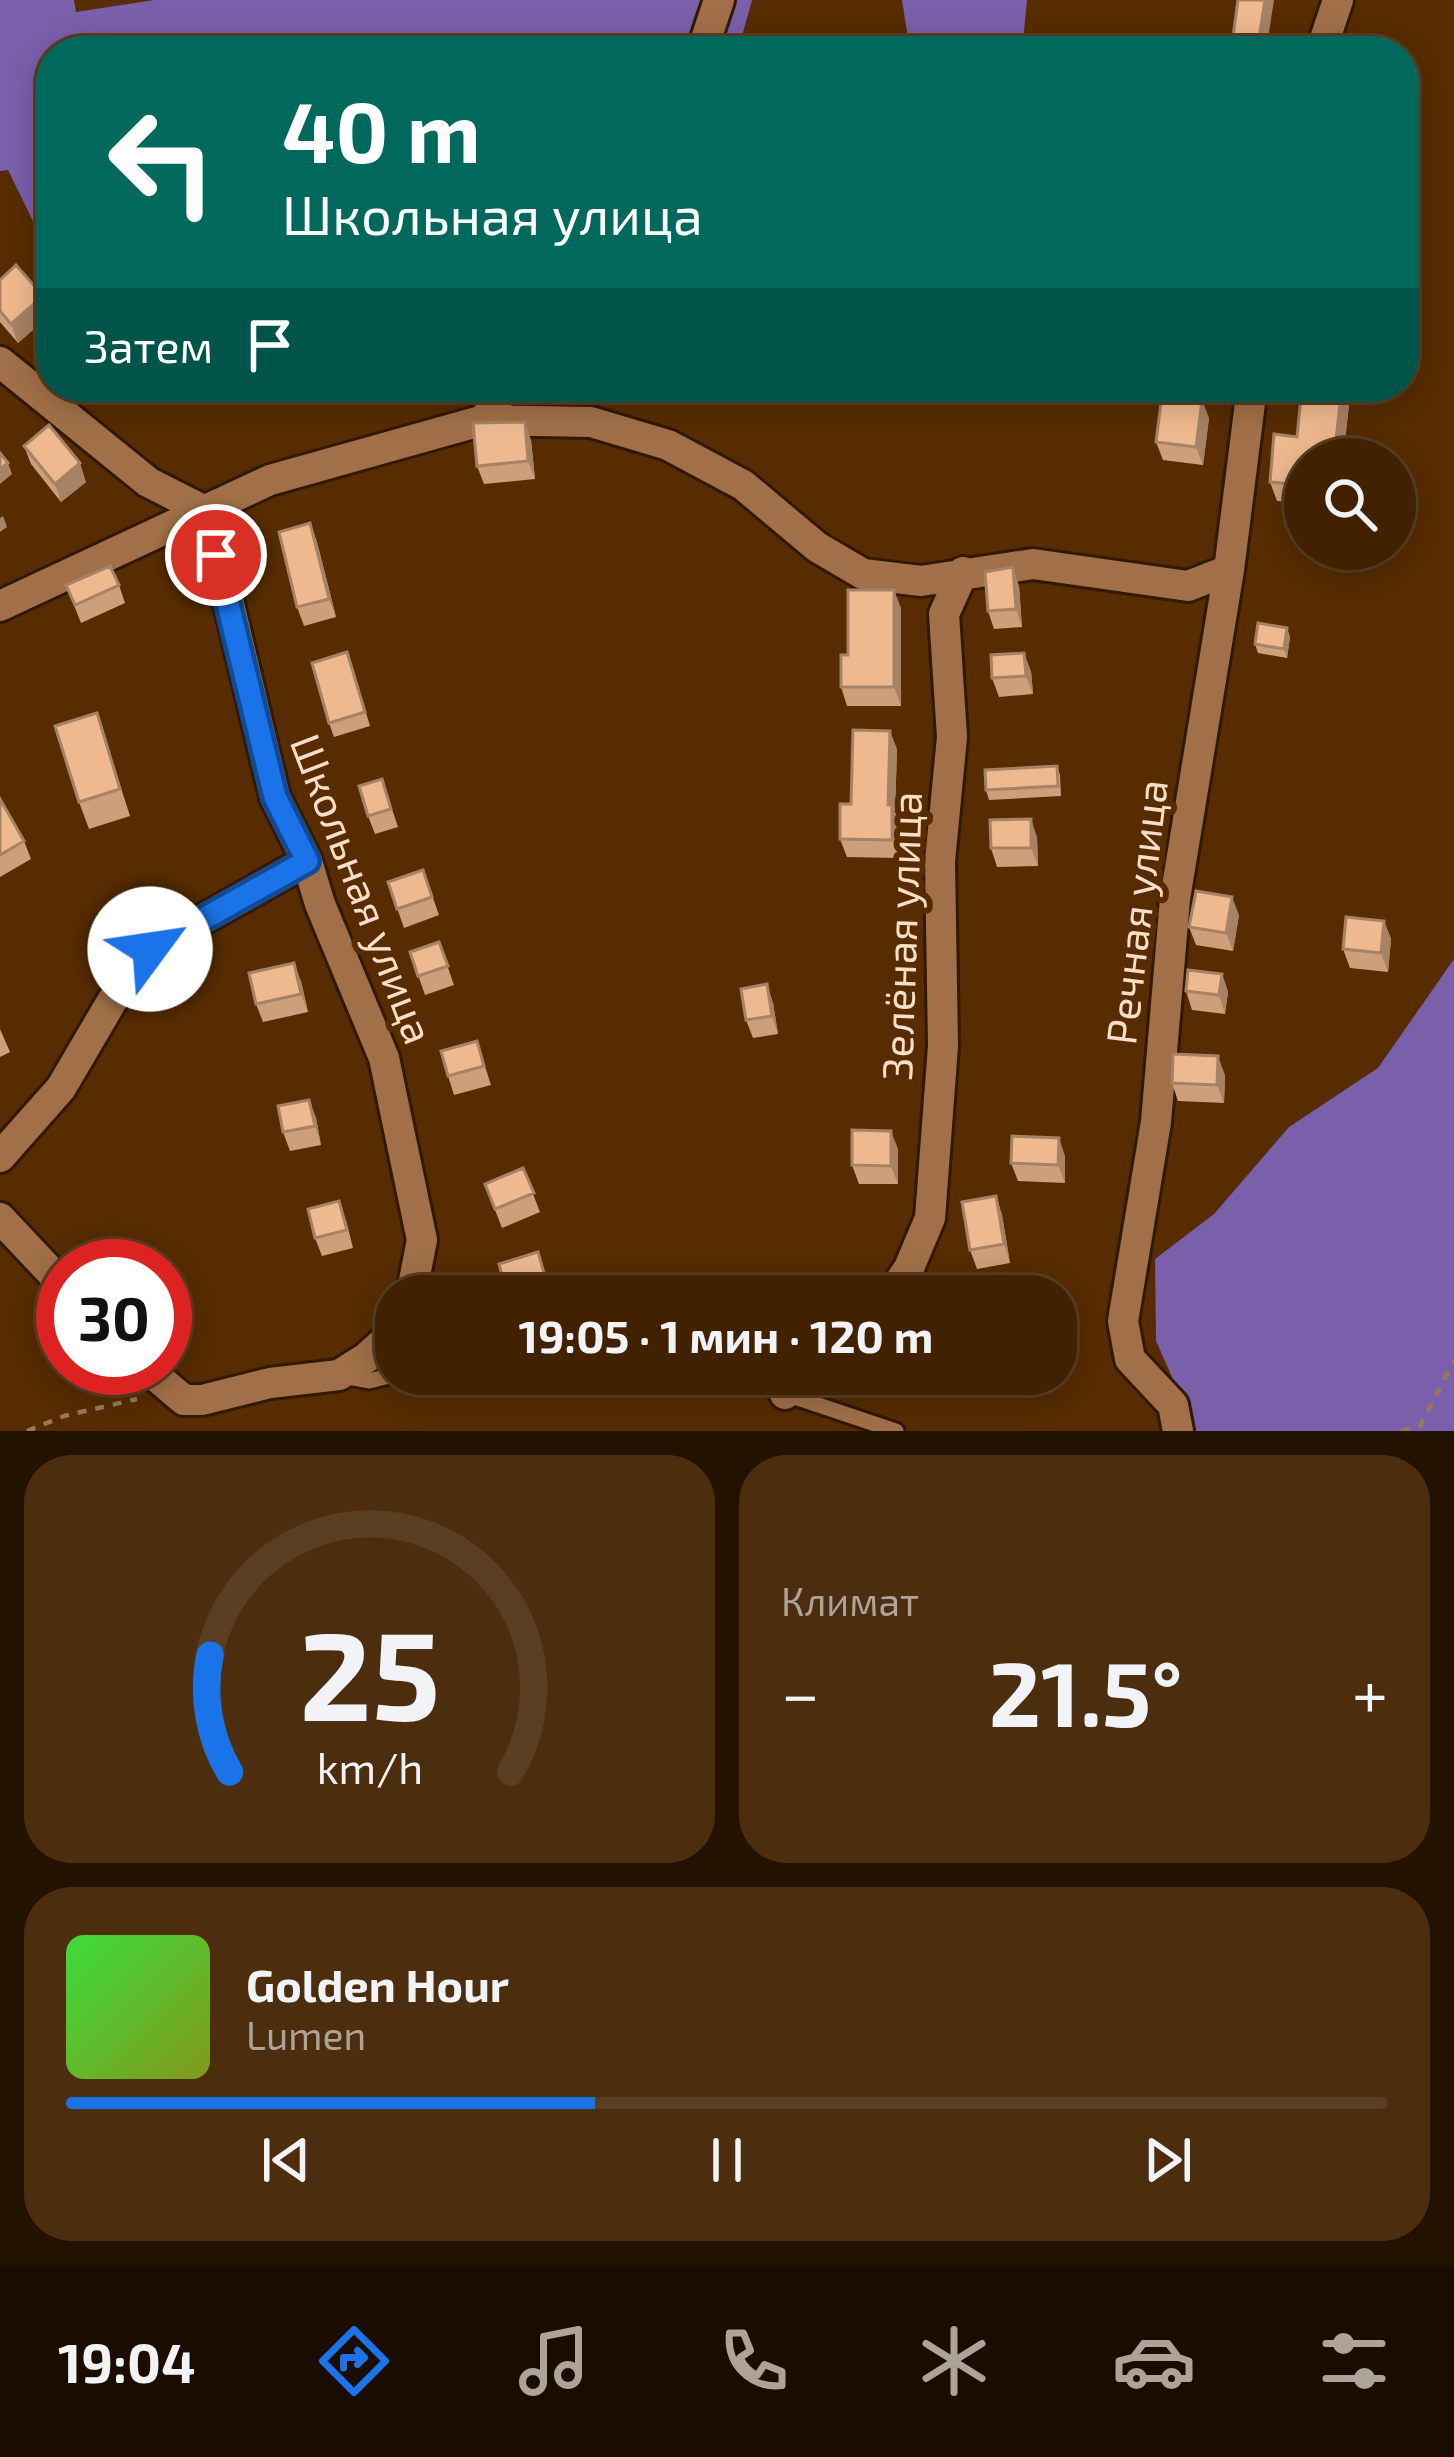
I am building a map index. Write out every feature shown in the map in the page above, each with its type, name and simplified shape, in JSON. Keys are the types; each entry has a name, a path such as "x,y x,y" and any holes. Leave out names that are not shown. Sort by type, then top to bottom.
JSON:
{"street":[{"path":"707,36 719,0"},
{"path":"1326,36 1338,0"},
{"path":"0,362 36,391"},
{"path":"49,402 148,482 207,512"},
{"path":"484,420 495,402"},
{"name":"Речная улица","path":"1178,1431 1173,1406 1130,1359 1123,1321 1156,1122 1175,899 1250,402"},
{"path":"0,606 270,480 484,420 590,422 668,445 743,485 817,547 862,574 922,581 1033,564 1188,586 1228,570"},
{"name":"Школьная улица","path":"207,512 275,797 307,861 320,904 385,1058 422,1240 415,1275"},
{"name":"Зелёная улица","path":"904,1275 930,1218 943,1046 940,861 952,737 944,614 963,572"},
{"path":"0,1157 61,1088 112,1001 150,949 307,861"},
{"path":"0,1219 36,1257"},
{"path":"178,1395 184,1400 339,1375 375,1350"}],"lane":[{"path":"339,1375 375,1380"},
{"path":"820,1395 896,1431"}],"path":[{"path":"1401,1431 1420,1426 1454,1361"},
{"path":"27,1431 112,1402 157,1396 184,1400"}],"shaded area":[{"path":"0,0 74,0 76,12 154,0 752,0 742,36 36,36 36,227 8,170 0,171"},
{"path":"902,0 1027,0 1023,36 908,36"},
{"path":"1454,959 1454,1431 1196,1431 1156,1341 1155,1259 1214,1214 1289,1127 1378,1068"}],"building":[{"path":"1238,0 1265,0 1259,36 1233,36"},
{"path":"16,265 36,288 36,302 11,324 0,311 0,280"},
{"path":"1161,402 1202,402 1196,447 1156,442"},
{"path":"1300,402 1340,402 1336,438 1284,438 1284,483 1270,482 1274,434 1297,437"},
{"path":"525,422 528,461 477,466 473,423"},
{"path":"49,425 80,463 55,484 24,446"},
{"path":"310,523 329,599 297,607 279,532"},
{"path":"110,566 119,585 75,605 66,585"},
{"path":"1013,567 1016,609 988,611 985,572"},
{"path":"848,590 894,590 894,687 841,687 841,655 848,655"},
{"path":"1258,623 1287,628 1284,649 1255,644"},
{"path":"347,652 365,712 329,723 312,663"},
{"path":"1024,653 1026,676 992,678 991,655"},
{"path":"97,713 120,789 79,802 55,726"},
{"path":"853,730 890,731 892,840 840,839 840,804 851,804"},
{"path":"1057,766 1058,786 986,790 985,770"},
{"path":"382,779 391,809 368,816 359,786"},
{"path":"0,799 24,841 0,855"},
{"path":"1031,819 1031,848 991,848 990,820"},
{"path":"423,870 432,897 397,909 388,882"},
{"path":"1196,891 1232,897 1226,933 1189,927"},
{"path":"1346,917 1384,921 1381,953 1343,949"},
{"path":"439,942 448,966 418,976 410,952"},
{"path":"294,963 301,994 256,1004 249,973"},
{"path":"1188,970 1222,974 1219,995 1186,991"},
{"path":"767,984 772,1016 746,1020 741,989"},
{"path":"477,1041 484,1066 448,1076 441,1051"},
{"path":"1173,1054 1218,1056 1217,1085 1172,1083"},
{"path":"309,1100 315,1126 283,1132 278,1106"},
{"path":"852,1130 891,1131 891,1166 852,1165"},
{"path":"1012,1136 1059,1138 1058,1165 1011,1163"},
{"path":"523,1168 534,1193 495,1209 485,1184"},
{"path":"996,1196 1004,1244 970,1250 962,1202"},
{"path":"339,1201 347,1230 315,1238 308,1209"},
{"path":"538,1252 545,1275 502,1275 499,1264"}],"route":[{"path":"150,949 307,861 275,797 216,555"}]}
